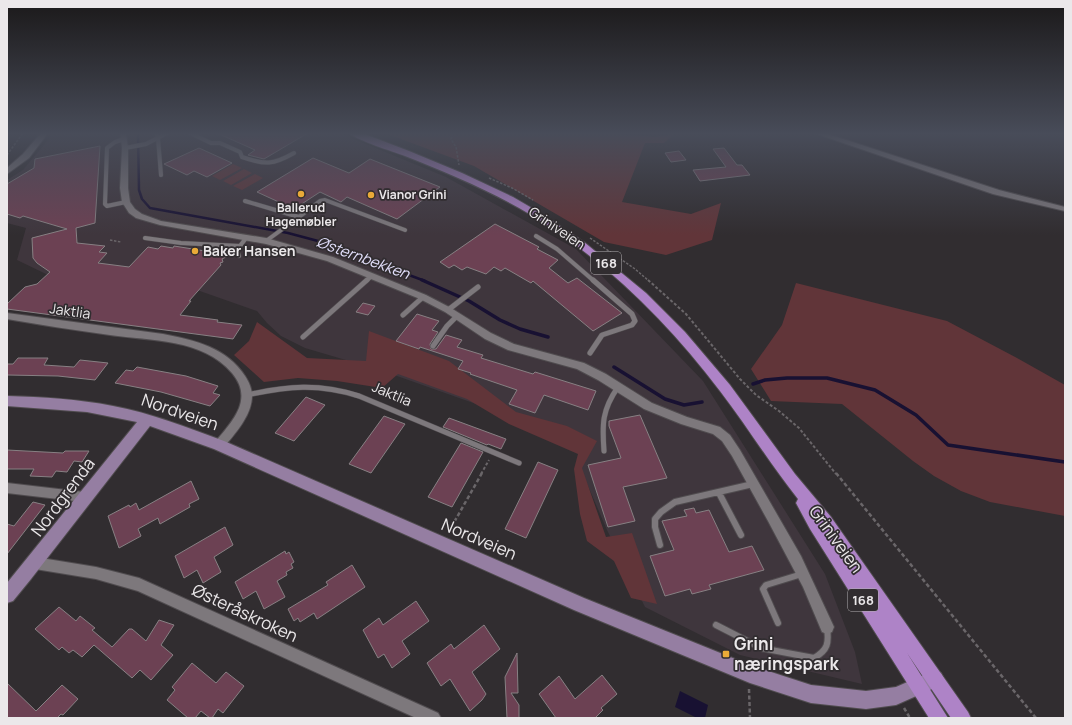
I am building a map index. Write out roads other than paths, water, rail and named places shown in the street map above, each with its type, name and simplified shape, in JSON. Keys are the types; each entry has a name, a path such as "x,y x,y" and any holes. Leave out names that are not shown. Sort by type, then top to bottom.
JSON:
{"main road":[{"name":"Griniveien","path":"437,167 490,188 535,212 586,247 638,291 696,351 746,416 790,479 824,520 962,718"},
{"name":"Nordveien","path":"7,402 58,403 88,407 147,420 180,430 218,445 442,544 750,674 811,694 866,700 896,696 935,679"},
{"name":"Nordgrenda","path":"7,595 35,563 84,497 147,420"},
{"name":"Griniveien","path":"790,479 815,524 939,718"}],"street":[{"path":"125,167 124,188 126,202 132,211 139,216 160,223 243,242 271,238 323,256 423,297 448,310 488,336 512,347 580,366 602,377 648,406 685,421 716,430 726,438 753,484 802,574 820,609 827,627"},
{"path":"920,167 996,192 1065,209"},
{"name":"Jaktlia","path":"7,316 175,340 206,348 229,363 244,382 247,395"},
{"path":"218,445 238,420 247,395"},
{"path":"7,488 84,497"},
{"name":"Østeråskroken","path":"35,563 96,573 139,585 433,718"}],"lane":[{"path":"106,167 105,204 107,206 111,206 126,202"},
{"path":"161,167 162,175"},
{"path":"271,238 320,201 325,200 405,230"},
{"path":"245,201 299,217"},
{"path":"536,236 557,249 632,314 635,321 632,325 602,335 590,353"},
{"path":"145,238 181,243 243,242"},
{"path":"239,256 237,250 243,242"},
{"path":"303,336 372,276"},
{"path":"448,310 478,287"},
{"path":"403,315 423,297"},
{"path":"433,346 447,326 458,316"},
{"name":"Jaktlia","path":"247,395 277,388 303,385 337,389 359,396 519,463"},
{"path":"604,451 603,413 608,400 618,387"},
{"path":"660,545 655,527 655,519 661,512 675,502 753,484"},
{"path":"719,493 741,534"},
{"path":"778,623 763,589 766,585 802,574"},
{"path":"716,625 761,648 814,658 825,652 829,645 827,627"}],"waterway":[{"name":"Østernbekken","path":"139,167 139,190 142,199 150,208 288,233 318,241 425,281"},
{"name":"Østernbekken","path":"422,280 469,301 500,320 520,329 548,337"},
{"name":"Østernbekken","path":"614,367 665,399 684,405 702,402"},
{"name":"Østernbekken","path":"753,384 765,380 787,378 827,378 875,390 916,415 948,445 1065,462"}],"place":[{"name":"Ballerud Hagemøbler","path":"301,194"},
{"name":"Vianor Grini","path":"371,195"},
{"name":"Baker Hansen","path":"195,251"},
{"name":"Grini næringspark","path":"726,654"}]}
